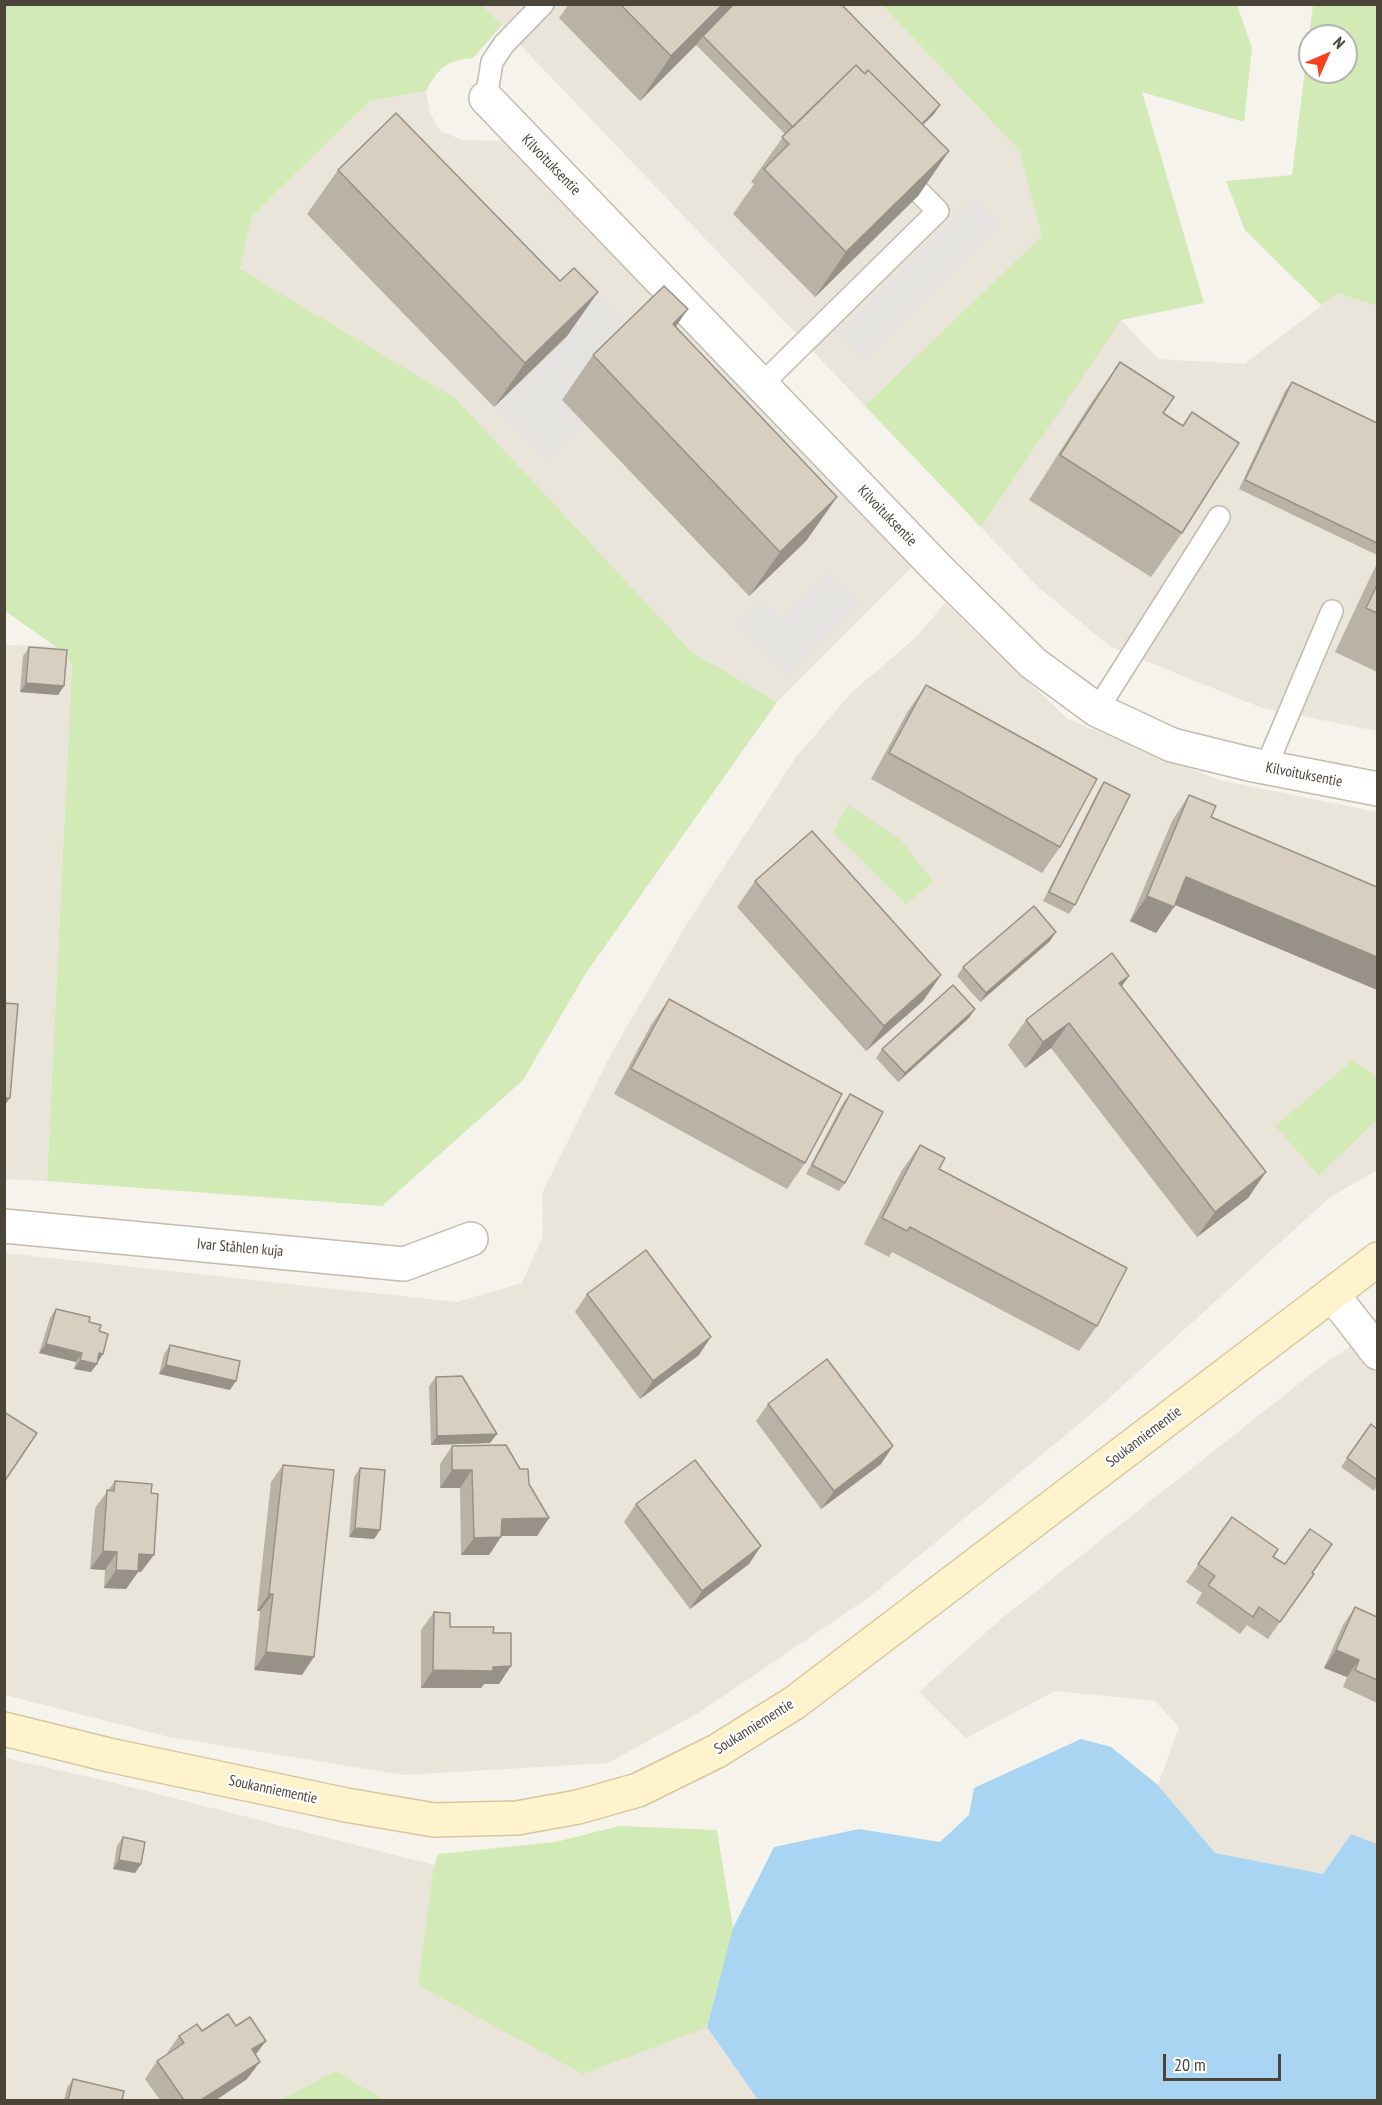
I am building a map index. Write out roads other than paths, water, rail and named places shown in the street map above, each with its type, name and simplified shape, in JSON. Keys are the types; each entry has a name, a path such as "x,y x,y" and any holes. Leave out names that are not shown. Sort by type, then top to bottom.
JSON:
{"street":[{"name":"Kilvoituksentie","path":"486,98 939,570 1033,663 1097,710 1172,745 1377,789"},
{"name":"Ivar Ståhlen kuja","path":"4,1226 404,1264 471,1239"},
{"name":"Soukanniementie","path":"4,1729 154,1765 346,1805 434,1820 517,1818 578,1808 638,1790 717,1751 794,1703 1377,1259"},
{"path":"1332,1294 1377,1353"}],"lane":[{"path":"486,98 492,62 504,44 543,4"},
{"path":"761,384 938,211 918,191"},
{"path":"1097,710 1219,517"},
{"path":"1266,767 1332,611"}],"water":[{"path":"1081,1739 1111,1747 1158,1785 1215,1853 1323,1874 1351,1834 1377,1844 1377,2100 758,2100 707,2027 733,1928 774,1847 859,1829 940,1842 969,1815 974,1788"}]}
